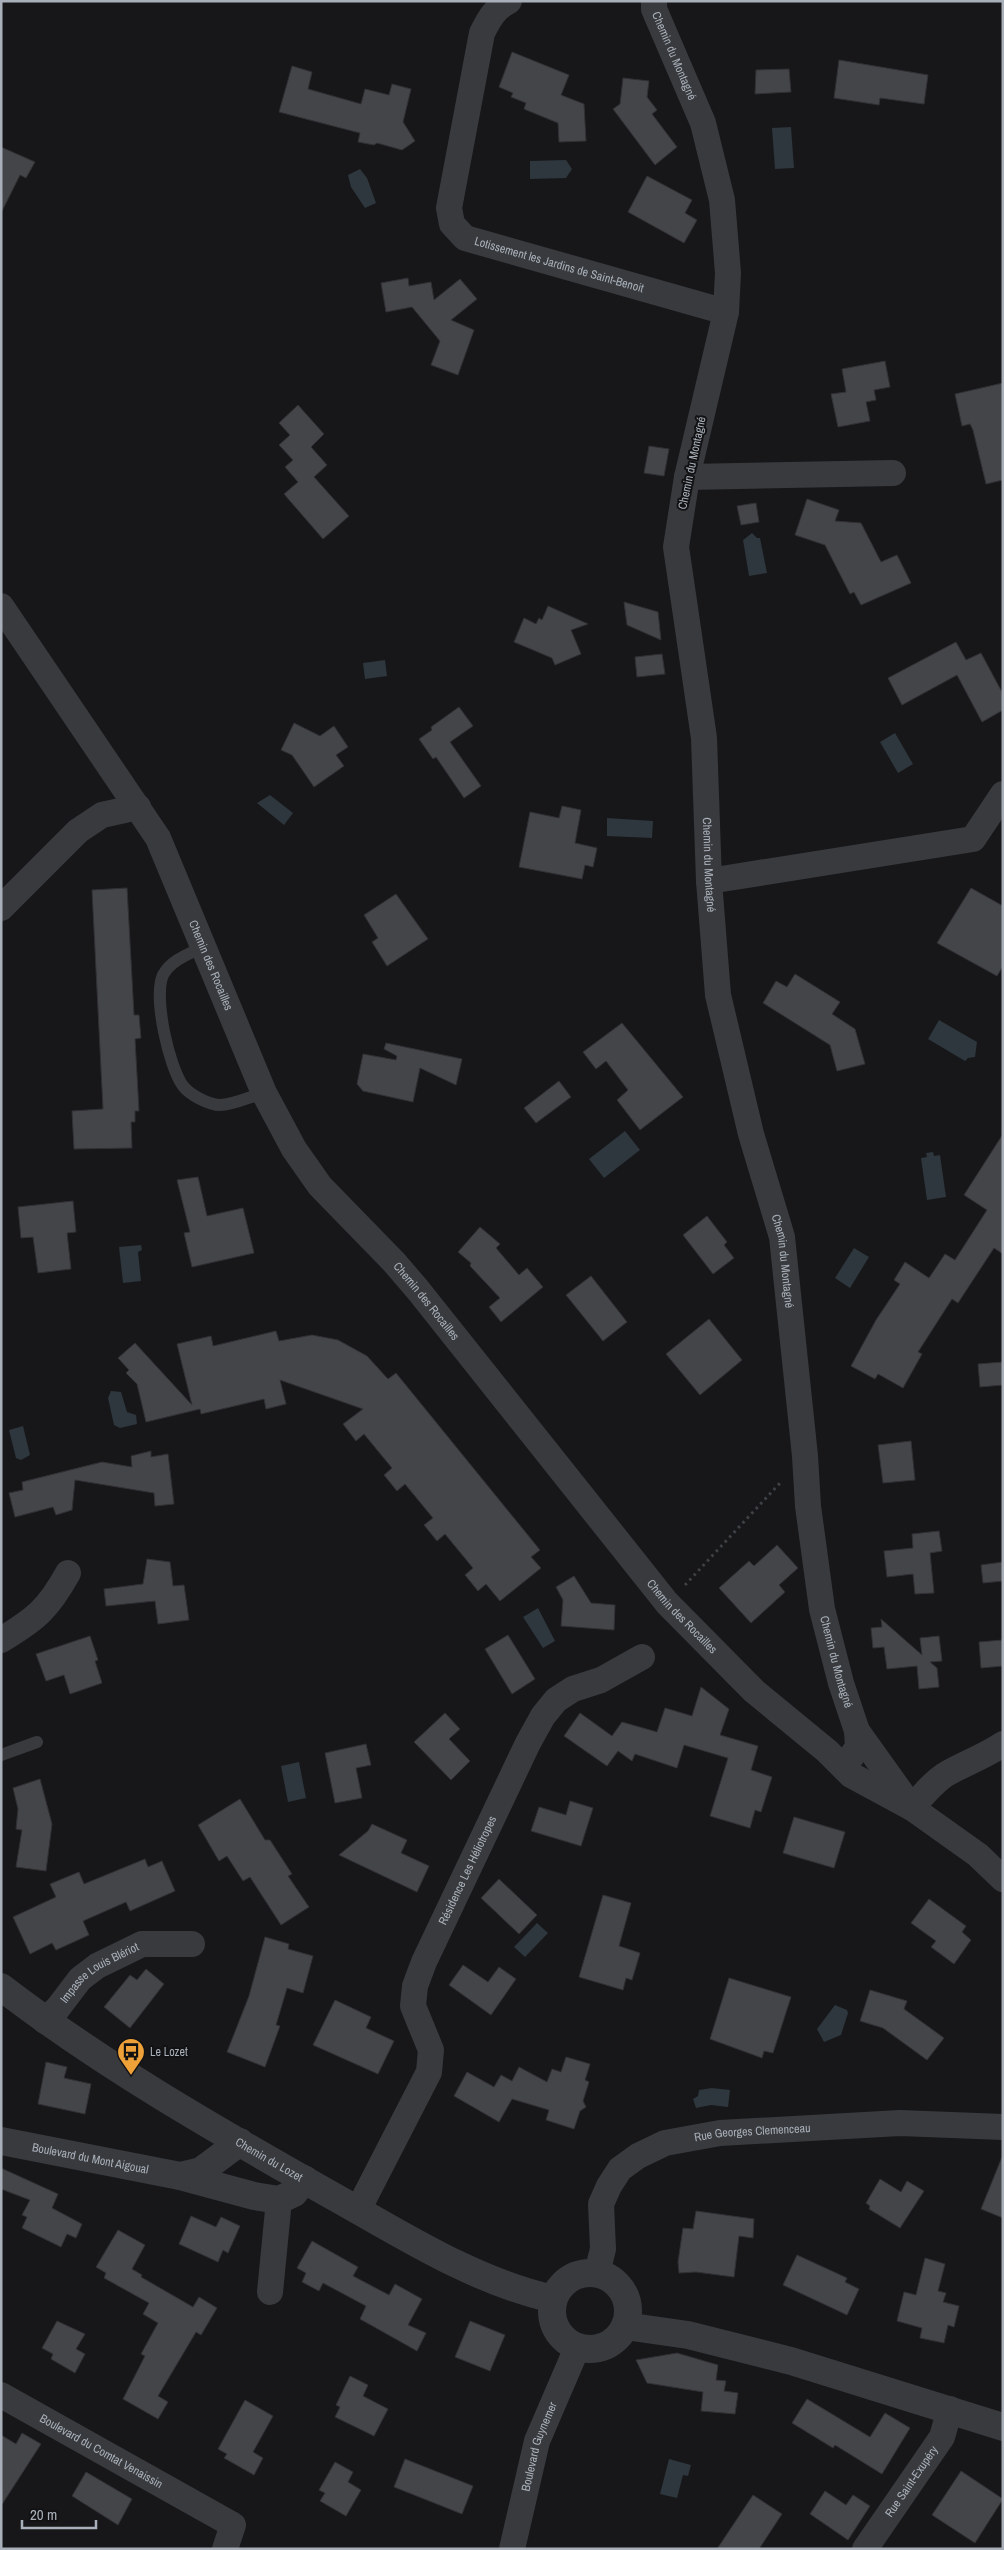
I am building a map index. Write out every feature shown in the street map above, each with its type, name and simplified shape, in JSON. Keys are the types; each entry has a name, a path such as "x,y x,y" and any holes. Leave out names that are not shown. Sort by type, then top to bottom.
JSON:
{"street":[{"name":"Lotissement les Jardins de Saint-Benoit","path":"510,1 501,6 490,18 482,33 449,208 452,224 465,238 726,312"},
{"name":"Chemin du Montagné","path":"654,1 654,9 703,123 722,200 728,273 726,312 687,477 676,547 704,738 709,881 718,995 751,1134 782,1236 805,1456 808,1506 822,1609 841,1683 857,1731 858,1747 844,1767"},
{"path":"687,477 893,473"},
{"name":"Chemin des Rocailles","path":"1,606 158,838 264,1093 294,1149 320,1186 394,1262 418,1290 667,1603 754,1691 851,1775 912,1808 978,1855 1003,1879"},
{"path":"709,881 973,839 1003,794"},
{"path":"1,908 78,831 102,815 138,807"},
{"path":"1,1640 32,1621 53,1600 68,1573"},
{"name":"Résidence Les Héliotropes","path":"358,2210 418,2098 430,2065 432,2050 413,2006 415,1986 424,1962 528,1743 543,1716 556,1700 573,1688 601,1680 642,1657"},
{"name":"Chemin du Montagné","path":"857,1731 912,1808"},
{"path":"912,1808 922,1795 946,1774 981,1758 1003,1744"},
{"name":"Impasse Louis Blériot","path":"45,2021 80,1980 96,1966 142,1944 192,1944"},
{"name":"Chemin du Lozet","path":"1,1987 45,2021 240,2142 358,2210 445,2258 516,2288 553,2299"},
{"name":"Rue Georges Clemenceau","path":"598,2273 603,2249 601,2204 609,2186 620,2169 638,2156 664,2143 720,2134 900,2123 1003,2127"},
{"name":"Boulevard du Mont Aigoual","path":"1,2141 180,2176 254,2196 279,2200"},
{"name":"Boulevard du Mont Aigoual","path":"180,2176 201,2171 240,2142"},
{"path":"270,2292 279,2200 294,2193 304,2179"},
{"path":"586,2272 598,2273 617,2284 624,2293 627,2304 625,2326 621,2334 606,2346 587,2350 577,2348 567,2342 553,2323 551,2311 553,2299 565,2281 586,2272"},
{"path":"625,2326 667,2331 791,2362 1003,2427"},
{"name":"Boulevard Guynemer","path":"512,2549 538,2440 577,2348"},
{"name":"Boulevard du Comtat Venaissin","path":"1,2395 233,2524 225,2549"},
{"name":"Rue Saint-Exupéry","path":"865,2549 942,2437 950,2410"}],"lane":[{"path":"203,947 175,962 163,976 160,1003 169,1059 184,1087 199,1099 220,1105 264,1093"},
{"path":"1,1754 37,1742"}],"path":[{"path":"703,1566 805,1456"}],"shaded area":[{"path":"791,127 794,168 775,169 772,128"},
{"path":"566,160 572,169 566,178 530,179 530,161"},
{"path":"360,169 367,178 376,203 365,208 351,187 348,175"},
{"path":"752,533 757,538 760,538 767,573 749,576 743,540"},
{"path":"385,660 387,676 365,679 363,663"},
{"path":"895,733 913,764 898,773 880,742"},
{"path":"270,795 293,813 284,825 257,803"},
{"path":"607,818 653,821 652,838 607,836"},
{"path":"939,1020 977,1042 975,1057 968,1058 965,1061 928,1039"},
{"path":"625,1131 640,1150 604,1178 589,1159"},
{"path":"933,1152 934,1156 940,1155 946,1197 927,1200 921,1158 927,1157 926,1153"},
{"path":"141,1245 142,1250 138,1252 141,1281 123,1283 119,1247"},
{"path":"854,1248 869,1257 850,1288 835,1278"},
{"path":"111,1391 121,1392 127,1412 136,1415 137,1424 120,1428 114,1425 108,1398"},
{"path":"23,1426 30,1455 21,1460 16,1458 9,1430"},
{"path":"538,1608 555,1641 543,1648 523,1617"},
{"path":"299,1762 306,1798 288,1802 281,1766"},
{"path":"537,1923 548,1933 525,1957 514,1947"},
{"path":"835,2005 847,2010 848,2013 841,2035 824,2042 817,2029"},
{"path":"712,2088 730,2090 728,2107 711,2105 696,2108 693,2099 698,2096 699,2090"},
{"path":"669,2459 691,2465 688,2476 683,2475 677,2498 660,2494"}],"building":[{"path":"512,52 569,75 561,95 584,104 586,141 559,142 558,123 524,109 526,103 511,97 513,93 499,87"},
{"path":"839,60 928,75 924,104 880,98 879,105 834,98"},
{"path":"292,66 312,72 308,89 361,104 365,89 389,95 392,84 411,89 403,122 415,141 402,150 377,143 374,145 358,142 360,133 279,112"},
{"path":"789,69 791,92 755,94 756,70"},
{"path":"623,78 649,81 647,97 657,110 652,114 677,147 655,165 613,109 620,104"},
{"path":"1,147 35,162 26,178 20,175 1,213"},
{"path":"647,176 692,200 685,213 697,220 684,243 628,212"},
{"path":"408,278 409,286 431,282 434,300 460,279 477,299 451,320 474,330 458,375 431,365 440,341 412,307 386,312 381,283"},
{"path":"885,361 890,387 874,390 876,400 866,402 870,421 838,427 831,394 846,392 842,369"},
{"path":"1003,383 1003,480 986,484 973,430 970,424 962,426 955,394"},
{"path":"298,405 324,434 311,447 327,465 314,477 349,516 323,539 284,494 298,482 285,467 293,460 279,445 290,435 279,423"},
{"path":"649,446 669,449 664,476 644,473"},
{"path":"807,499 839,510 835,521 861,523 881,562 897,555 911,583 861,605 854,592 850,594 825,545 795,535"},
{"path":"756,503 759,522 741,525 737,506"},
{"path":"624,602 658,612 661,640 627,625"},
{"path":"548,606 588,624 571,630 581,654 555,665 552,658 514,642 524,618 536,624 539,618 542,620"},
{"path":"956,642 966,660 981,653 1003,694 1003,710 982,722 957,675 902,705 888,678"},
{"path":"662,654 665,674 637,677 635,657"},
{"path":"459,707 473,726 450,742 481,786 464,798 436,757 433,759 419,739 432,730 431,727"},
{"path":"294,723 320,736 334,726 348,747 336,755 344,766 314,787 292,755 281,750"},
{"path":"562,806 581,810 575,843 597,848 593,867 585,865 582,879 519,867 530,812 559,818"},
{"path":"127,888 134,1015 139,1015 141,1038 135,1039 139,1111 135,1111 135,1122 131,1122 132,1148 74,1149 72,1111 103,1109 92,890"},
{"path":"971,888 1003,906 1003,966 997,976 937,943"},
{"path":"396,894 428,939 387,966 372,942 378,938 364,915"},
{"path":"795,974 840,1002 832,1014 855,1029 865,1064 837,1071 830,1045 763,1003 776,981 787,987"},
{"path":"622,1023 683,1097 640,1130 617,1100 628,1090 606,1061 596,1069 583,1052"},
{"path":"386,1043 462,1059 456,1085 420,1068 413,1102 363,1091 357,1084 363,1054 396,1060 397,1056 384,1049"},
{"path":"559,1081 571,1097 536,1123 524,1108"},
{"path":"1003,1134 1003,1254 994,1248 958,1303 952,1299 918,1352 922,1354 903,1388 878,1374 875,1379 851,1366 876,1320 900,1284 894,1280 905,1262 929,1278 945,1254 955,1260 987,1210 964,1195"},
{"path":"198,1177 207,1216 243,1208 254,1253 192,1267 184,1233 190,1232 177,1180"},
{"path":"73,1201 76,1232 67,1233 71,1269 38,1273 33,1237 21,1238 18,1207"},
{"path":"707,1216 727,1242 724,1245 734,1258 713,1274 683,1235"},
{"path":"480,1227 500,1244 496,1248 519,1275 527,1268 543,1287 501,1322 489,1307 500,1298 470,1266 471,1263 458,1252"},
{"path":"591,1276 627,1322 603,1341 566,1295"},
{"path":"709,1319 742,1360 700,1395 666,1354"},
{"path":"276,1331 279,1341 312,1335 338,1340 367,1356 388,1379 396,1373 540,1550 531,1557 541,1568 500,1601 486,1584 478,1591 465,1575 473,1568 445,1534 437,1541 424,1525 433,1518 405,1484 397,1491 384,1475 392,1468 364,1434 356,1441 343,1424 363,1409 280,1380 286,1404 266,1409 264,1399 201,1414 200,1409 146,1422 137,1384 126,1373 129,1370 118,1358 135,1343 192,1405 177,1344 211,1336 213,1346"},
{"path":"1003,1362 1003,1385 980,1387 978,1364"},
{"path":"911,1441 915,1480 883,1483 878,1445"},
{"path":"151,1451 151,1457 168,1454 174,1504 155,1506 154,1493 75,1480 72,1510 56,1515 53,1507 15,1517 9,1493 23,1490 22,1482 102,1462 132,1467 131,1456"},
{"path":"939,1531 942,1551 930,1553 934,1593 915,1594 913,1574 887,1577 884,1551 913,1548 912,1534"},
{"path":"777,1545 798,1568 779,1585 785,1592 751,1623 719,1588 749,1561 754,1566"},
{"path":"147,1559 170,1562 173,1586 184,1585 189,1620 158,1624 155,1601 106,1606 104,1589 143,1584"},
{"path":"1003,1562 1003,1581 983,1583 981,1565"},
{"path":"574,1576 591,1603 615,1605 614,1630 561,1626 563,1600 556,1587"},
{"path":"881,1619 922,1655 920,1638 939,1636 942,1661 930,1662 937,1668 939,1687 919,1689 917,1666 887,1669 884,1647 873,1648 871,1628 882,1627"},
{"path":"508,1635 535,1679 512,1694 485,1649"},
{"path":"90,1636 98,1660 95,1661 102,1683 70,1694 64,1675 46,1681 36,1654"},
{"path":"1003,1640 1003,1666 981,1668 979,1642"},
{"path":"701,1687 729,1709 720,1735 758,1746 751,1770 772,1777 761,1812 755,1810 750,1828 710,1816 728,1758 684,1745 677,1768 635,1754 632,1761 618,1751 607,1766 564,1736 580,1713 612,1736 622,1722 657,1732 665,1708 692,1716"},
{"path":"445,1713 460,1729 449,1739 470,1761 451,1780 414,1742"},
{"path":"366,1744 371,1765 356,1768 362,1798 335,1803 325,1753"},
{"path":"40,1779 52,1824 46,1871 16,1867 22,1830 16,1829 18,1809 13,1788"},
{"path":"240,1799 265,1840 270,1840 292,1874 288,1876 309,1907 281,1925 250,1877 243,1881 227,1856 219,1861 198,1825"},
{"path":"570,1801 593,1808 581,1846 531,1831 539,1807 566,1815"},
{"path":"794,1817 845,1832 834,1868 783,1853"},
{"path":"372,1824 407,1840 401,1853 429,1866 417,1892 339,1855 368,1831"},
{"path":"145,1859 148,1867 162,1861 175,1891 130,1911 126,1902 83,1921 89,1935 56,1950 52,1943 30,1954 13,1917 56,1897 50,1884 79,1872 84,1884"},
{"path":"499,1879 537,1915 519,1934 481,1898"},
{"path":"603,1895 631,1903 619,1946 640,1953 632,1980 626,1978 623,1990 579,1977"},
{"path":"929,1899 966,1926 962,1932 971,1940 954,1964 931,1947 936,1941 911,1923"},
{"path":"265,1937 289,1944 288,1949 313,1956 303,1993 287,1988 276,2025 280,2026 265,2067 227,2052 249,1996"},
{"path":"463,1965 488,1982 499,1967 516,1979 491,2015 449,1985"},
{"path":"146,1969 164,1984 130,2028 104,2007 130,1975 137,1980"},
{"path":"729,1978 791,1997 773,2053 764,2051 762,2058 710,2039"},
{"path":"870,1990 907,2001 904,2009 944,2038 927,2060 883,2028 860,2021"},
{"path":"335,2000 371,2017 366,2028 394,2041 378,2074 313,2045"},
{"path":"566,2057 590,2064 585,2080 589,2082 583,2101 586,2107 580,2111 574,2129 546,2120 549,2110 512,2099 499,2122 454,2096 467,2072 494,2087 501,2075 512,2081 519,2067 547,2082 552,2069 561,2072"},
{"path":"46,2062 67,2067 64,2078 91,2084 85,2114 38,2104"},
{"path":"1003,2157 1003,2218 981,2209"},
{"path":"1,2168 58,2194 52,2208 82,2224 76,2238 67,2234 61,2247 22,2228 27,2217 22,2215 30,2200 1,2189"},
{"path":"880,2179 901,2192 907,2181 924,2191 900,2228 869,2209 870,2206 866,2203"},
{"path":"696,2211 754,2219 753,2238 739,2236 734,2277 696,2272 679,2273 678,2262 683,2228 693,2229"},
{"path":"191,2216 216,2227 221,2217 240,2226 228,2253 223,2250 218,2262 179,2244"},
{"path":"118,2230 145,2245 132,2269 142,2275 141,2277 193,2307 199,2297 217,2308 201,2335 196,2332 158,2396 168,2402 158,2419 123,2399 145,2356 141,2354 158,2323 143,2314 149,2303 104,2278 106,2273 96,2267"},
{"path":"312,2241 358,2267 353,2276 389,2295 395,2284 422,2299 408,2325 426,2333 417,2351 360,2319 366,2306 323,2283 319,2291 302,2282 306,2273 297,2268"},
{"path":"797,2255 847,2278 845,2282 859,2289 847,2315 783,2285"},
{"path":"925,2258 945,2264 938,2291 946,2293 943,2302 959,2306 954,2327 948,2325 944,2343 920,2338 922,2328 897,2321 904,2292 916,2295"},
{"path":"57,2321 85,2334 76,2349 85,2354 75,2373 51,2359 53,2354 42,2348"},
{"path":"470,2321 505,2335 490,2371 455,2357"},
{"path":"677,2353 718,2365 716,2380 726,2381 724,2391 738,2393 735,2414 701,2411 703,2392 647,2383 636,2360"},
{"path":"350,2376 368,2385 363,2396 388,2409 374,2436 335,2417 340,2407 336,2405"},
{"path":"807,2399 870,2437 885,2413 910,2428 882,2474 835,2445 833,2448 792,2423"},
{"path":"245,2400 273,2416 253,2452 263,2458 254,2475 224,2458 227,2454 218,2449"},
{"path":"22,2433 41,2444 1,2506 1,2435 16,2444"},
{"path":"405,2459 473,2486 462,2514 394,2487"},
{"path":"335,2462 353,2472 348,2482 361,2490 346,2516 320,2501 325,2493 319,2490"},
{"path":"961,2471 1003,2499 975,2543 932,2515"},
{"path":"86,2472 132,2499 118,2525 72,2496"},
{"path":"825,2491 846,2505 853,2495 870,2506 848,2540 810,2514"},
{"path":"753,2495 782,2514 759,2549 717,2549"}],"place":[{"name":"Le Lozet","path":"131,2076"}]}
